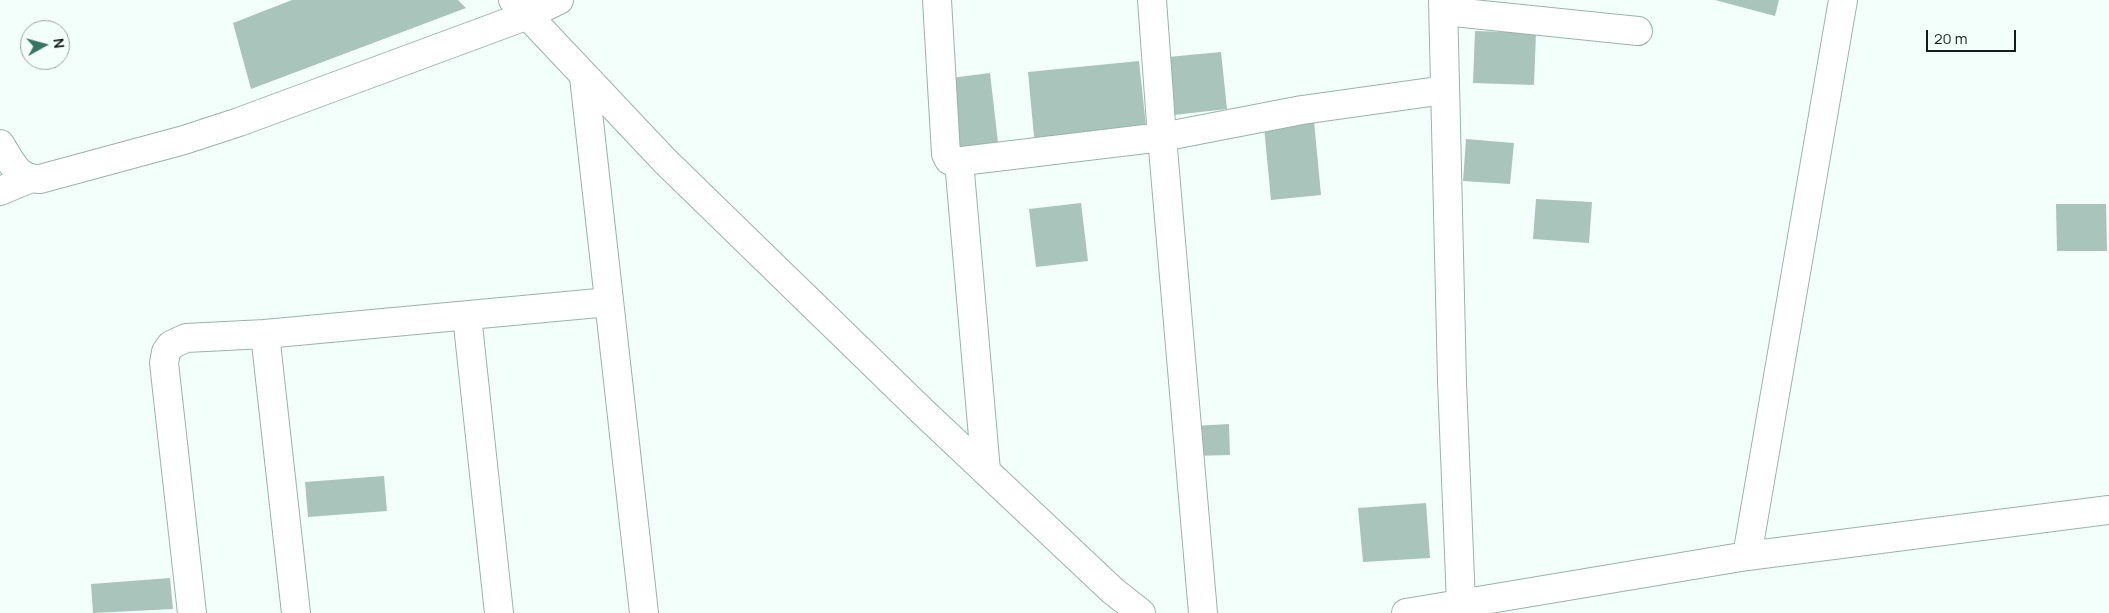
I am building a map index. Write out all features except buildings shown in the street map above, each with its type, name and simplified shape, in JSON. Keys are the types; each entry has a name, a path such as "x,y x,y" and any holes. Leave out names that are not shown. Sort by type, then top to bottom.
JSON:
{"street":[{"path":"0,191 29,179 40,179 184,140 239,122 520,8 559,0"},
{"path":"937,0 946,154 949,160 959,161 1162,137 1302,110 1445,90"},
{"path":"1152,0 1203,613"},
{"path":"1747,556 1843,0"},
{"path":"1461,608 1452,381 1444,6 1638,31"},
{"path":"520,8 672,168 986,471 1114,591 1141,613"},
{"path":"584,77 644,613"},
{"path":"0,144 19,173 29,179"},
{"path":"959,161 986,471"},
{"path":"192,613 164,363 166,352 171,345 186,338 265,334 610,302"},
{"path":"467,316 499,613"},
{"path":"265,334 296,613"},
{"path":"1406,613 1461,608 1747,556 2109,510"}]}
